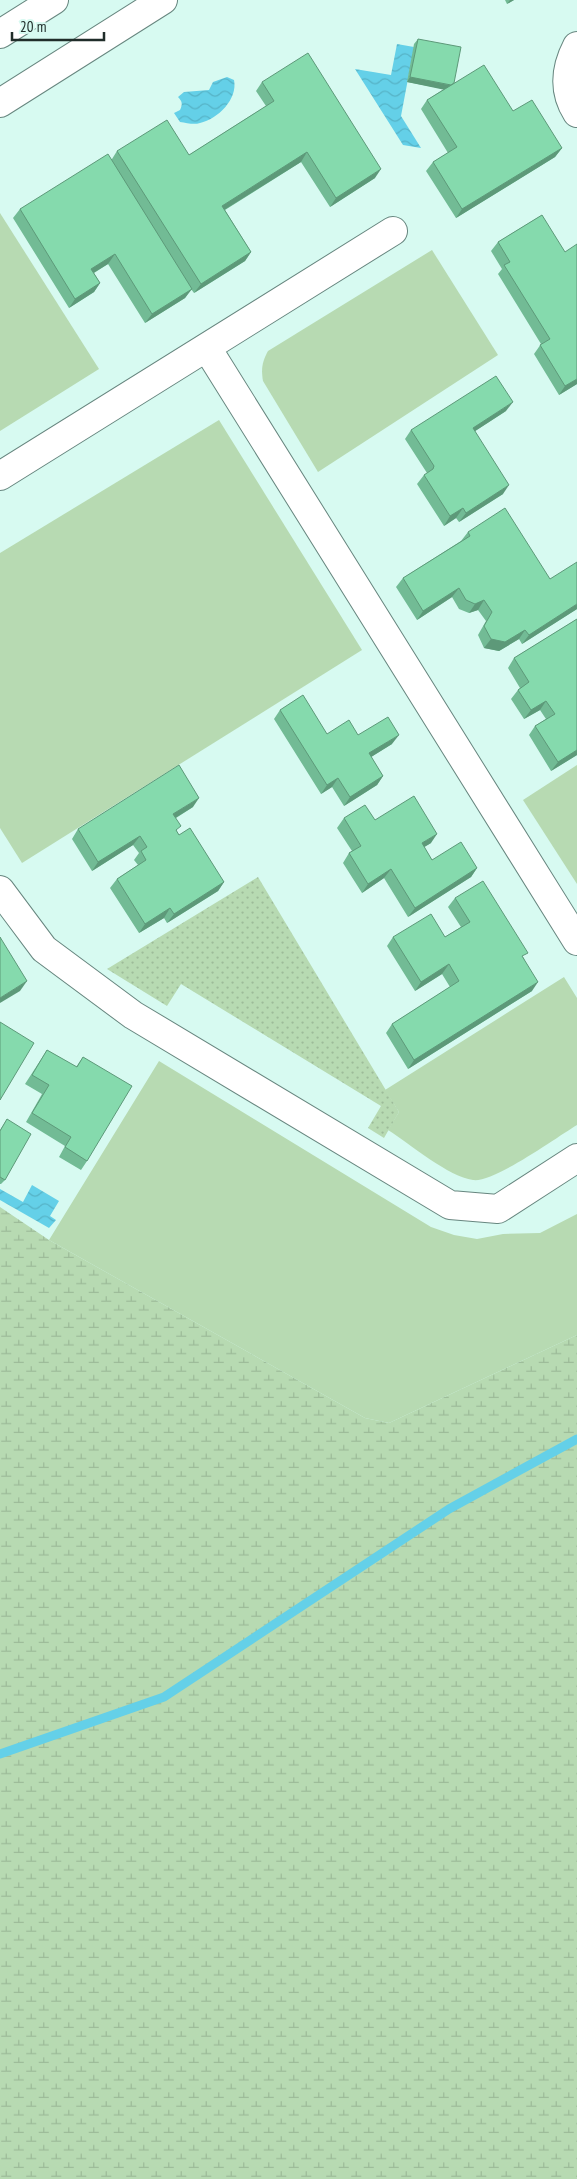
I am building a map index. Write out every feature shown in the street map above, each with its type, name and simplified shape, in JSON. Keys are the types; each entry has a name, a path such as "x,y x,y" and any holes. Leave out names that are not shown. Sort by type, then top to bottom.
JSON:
{"street":[{"path":"0,34 54,0"},
{"path":"0,103 163,0"},
{"path":"577,46 569,62 566,87 577,113"},
{"path":"0,476 393,231"},
{"path":"207,348 577,942"},
{"path":"0,890 44,949 133,1015 450,1204 498,1209 577,1158"}],"green space":[{"path":"0,213 99,369 0,431"},
{"path":"432,250 498,355 318,472 263,381 262,366 268,351"},
{"path":"219,420 362,650 22,863 0,828 0,553"},
{"path":"577,765 577,884 523,800"},
{"path":"258,877 399,1112 384,1138 368,1128 381,1106 181,984 167,1006 107,969"},
{"path":"564,977 577,998 577,1125 510,1167 483,1179 473,1180 463,1178 441,1167 388,1130 399,1112 385,1090"},
{"path":"159,1061 431,1227 454,1235 477,1239 503,1234 540,1233 577,1214 577,1335 389,1423 365,1418 49,1240"},
{"path":"0,1207 49,1240 365,1418 389,1423 577,1335 577,2179 0,2179"}],"water":[{"path":"397,44 414,47 401,116 421,148 403,145 355,69 391,75"},
{"path":"227,77 234,80 233,94 220,113 198,124 180,122 174,113 180,110 182,106 178,97 184,92 209,90 213,82"},
{"path":"32,1185 59,1201 50,1216 56,1220 49,1228 0,1200 0,1189 23,1202"}],"building":[{"path":"418,39 461,47 454,83 451,85 410,77"},
{"path":"308,53 381,169 336,198 307,152 222,206 251,252 201,284 117,151 167,120 189,155 274,101 262,82"},
{"path":"484,65 513,111 532,100 562,148 462,209 433,162 457,147 427,100"},
{"path":"108,154 192,289 152,314 115,254 91,269 100,283 75,299 20,209"},
{"path":"542,215 565,252 577,244 577,379 565,386 540,345 550,339 504,265 510,262 498,242"},
{"path":"496,376 513,402 473,428 509,485 466,513 463,508 450,516 424,475 433,469 434,466 411,430"},
{"path":"505,508 550,579 577,562 577,604 529,635 525,630 505,642 491,639 484,626 492,612 484,600 475,604 466,600 459,588 423,611 403,578 470,536 468,532"},
{"path":"577,619 577,750 558,762 535,726 555,714 546,701 531,710 518,690 529,682 514,658"},
{"path":"303,695 327,734 349,720 358,735 388,717 399,735 369,753 383,776 350,797 338,778 327,785 280,710"},
{"path":"179,765 199,798 173,814 181,826 176,830 179,835 190,828 224,882 174,914 170,908 145,924 117,879 146,860 141,851 147,847 140,836 98,862 78,829"},
{"path":"414,796 437,834 422,843 432,860 461,842 477,868 415,908 391,869 368,884 349,853 361,846 344,818 365,805 375,820"},
{"path":"483,881 528,953 522,956 538,982 414,1060 392,1024 459,981 449,964 421,982 393,937 431,914 445,937 470,922 455,898"},
{"path":"0,937 27,981 0,998"},
{"path":"0,1022 34,1043 0,1100"},
{"path":"47,1050 77,1067 83,1057 132,1086 87,1161 65,1147 71,1137 32,1113 49,1085 32,1075"},
{"path":"7,1119 31,1134 5,1180 0,1177 0,1131"}],"waterway":[{"path":"0,1754 164,1697 449,1509 577,1439"}]}
